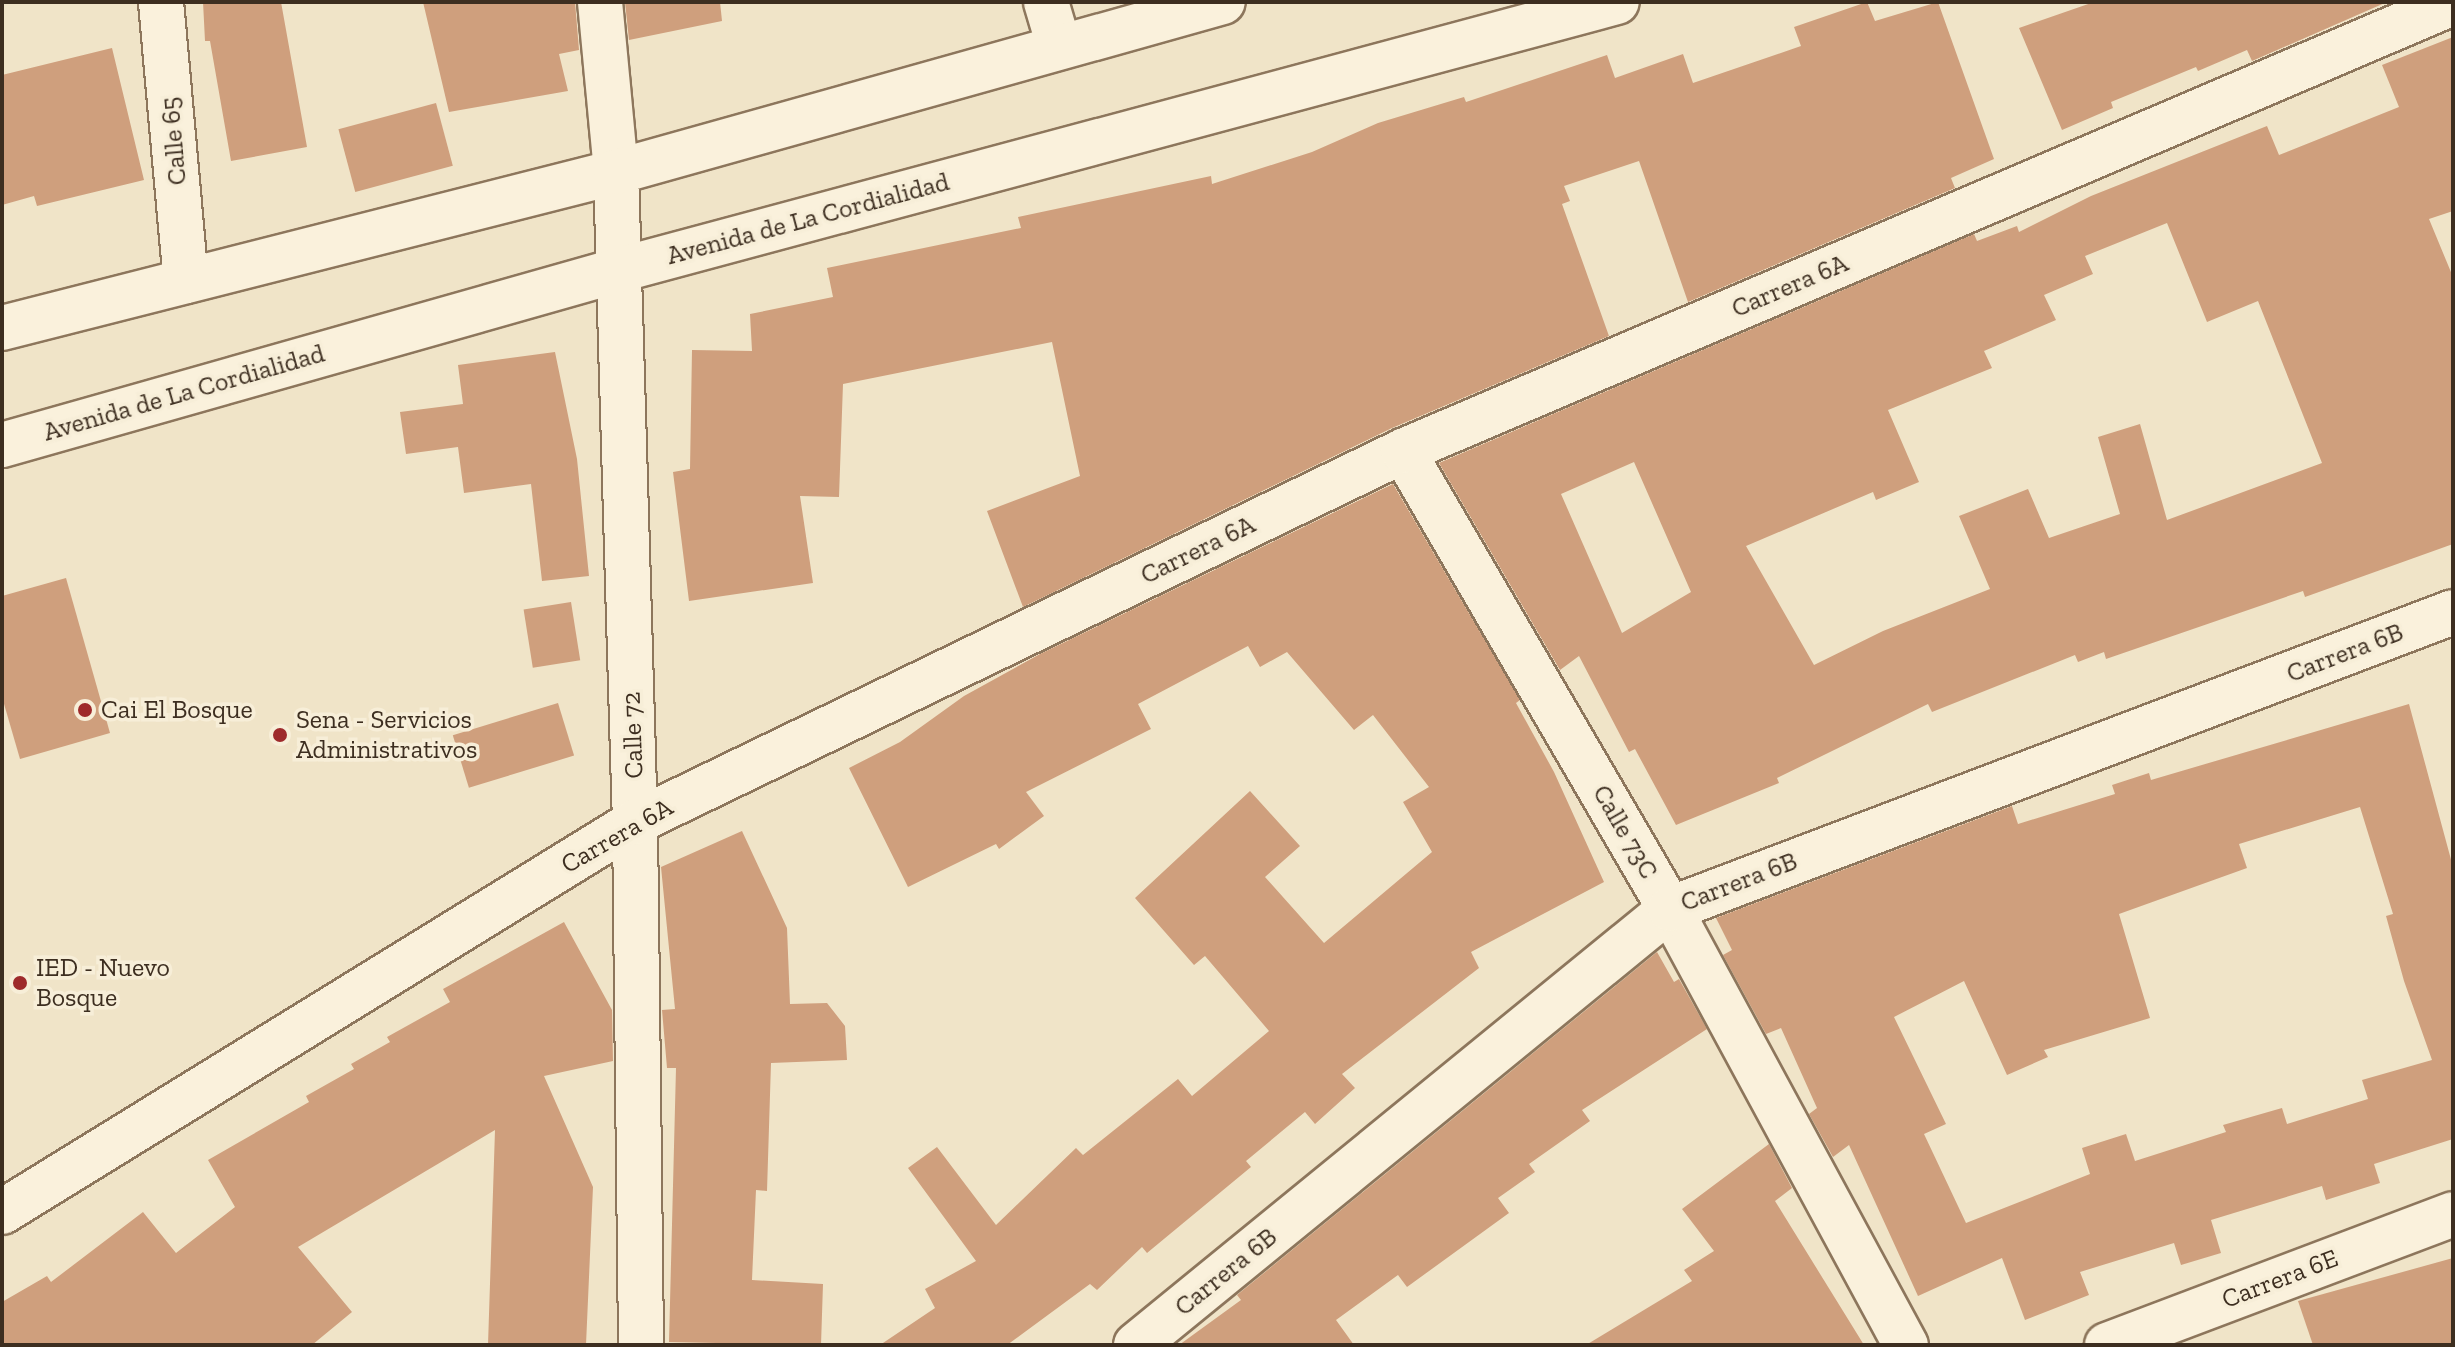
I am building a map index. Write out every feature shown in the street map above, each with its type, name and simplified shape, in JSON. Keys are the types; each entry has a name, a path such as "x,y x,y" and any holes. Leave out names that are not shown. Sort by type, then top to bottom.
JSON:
{"street":[{"name":"Calle 65","path":"161,2 186,281"},
{"name":"Calle 72","path":"600,2 616,172 619,270 635,822 641,1345"},
{"path":"1046,2 1059,46"},
{"path":"2,328 616,172 1223,2"},
{"name":"Avenida de La Cordialidad","path":"2,445 619,270 1617,2"},
{"name":"Carrera 6A","path":"2,1212 635,822 1403,451 2453,3"},
{"name":"Calle 73C","path":"1403,451 1670,909 1906,1345"},
{"name":"Carrera 6B","path":"1144,1343 1670,909 2451,619"},
{"name":"Carrera 6E","path":"2107,1345 2453,1214"}],"building":[{"path":"203,2 281,2 307,147 231,161 210,41 205,41"},
{"path":"423,2 575,2 579,50 559,54 568,91 449,112"},
{"path":"625,2 720,2 722,21 629,40"},
{"path":"1867,2 1875,21 1938,2 1994,159 1951,178 1955,188 1688,302 1639,161 1564,186 1570,201 1562,204 1609,336 1392,428 1023,607 987,511 1080,476 1052,342 843,384 839,497 800,496 813,583 689,601 673,472 690,469 692,350 752,351 750,314 833,297 827,268 1021,228 1018,217 1211,176 1212,184 1312,152 1378,123 1464,97 1466,102 1607,55 1615,78 1683,54 1693,83 1801,46 1794,27"},
{"path":"2094,2 2387,2 2252,61 2247,50 2198,71 2196,67 2111,102 2113,108 2062,130 2019,28"},
{"path":"2453,37 2453,211 2429,219 2453,277 2453,544 2305,597 2303,591 2106,659 2104,652 2078,662 2075,655 1932,712 1928,704 1777,778 1779,783 1676,825 1635,749 1629,752 1579,656 1560,670 1439,463 1974,234 1977,241 2017,226 2019,232 2091,196 2267,126 2279,155 2399,107 2382,65","holes":["2167,223 2207,322 2258,301 2322,463 2167,520 2140,424 2098,437 2120,514 2049,538 2028,489 1959,516 1990,589 1883,631 1814,665 1746,546 1873,492 1876,500 1919,482 1888,410 1992,368 1984,351 2056,320 2044,295 2093,274 2085,256","1634,462 1691,592 1622,633 1561,494"]},
{"path":"112,48 144,180 37,206 34,196 2,205 2,75"},
{"path":"436,103 453,166 355,192 338,129"},
{"path":"555,352 577,459 589,576 542,581 531,484 464,493 458,447 406,454 400,412 463,404 458,365"},
{"path":"1393,484 1520,700 1516,703 1554,772 1604,882 1471,952 1479,968 1342,1074 1355,1088 1315,1124 1305,1112 1246,1161 1251,1167 1147,1253 1142,1247 1097,1290 1090,1284 1007,1345 880,1345 935,1308 925,1289 976,1261 908,1168 937,1147 996,1225 1076,1148 1083,1155 1178,1079 1192,1096 1269,1031 1205,956 1194,965 1135,898 1250,791 1300,846 1265,877 1324,943 1432,852 1403,802 1429,787 1373,715 1354,730 1287,652 1260,667 1248,646 1138,704 1151,729 1026,792 1044,816 999,849 996,844 908,887 849,768 900,742 964,696 1040,654"},
{"path":"66,578 110,733 20,759 2,697 2,596"},
{"path":"571,602 580,660 533,668 524,610"},
{"path":"558,703 574,756 469,788 453,735"},
{"path":"2409,704 2453,867 2453,1139 2374,1164 2380,1183 2326,1200 2322,1186 2211,1220 2221,1253 2181,1265 2174,1243 2080,1272 2089,1295 2025,1320 2002,1258 1918,1296 1849,1145 1833,1157 1809,1114 1817,1108 1781,1028 1766,1034 1723,955 1732,950 1716,918 2012,806 2018,824 2115,794 2112,785 2149,773 2151,780","holes":["2360,807 2393,914 2386,916 2404,981 2432,1060 2362,1080 2368,1099 2287,1124 2282,1108 2223,1125 2226,1132 2135,1161 2126,1134 2082,1148 2090,1174 1966,1223 1924,1134 1946,1124 1894,1017 1964,981 2007,1075 2048,1057 2044,1050 2150,1018 2119,914 2247,868 2239,844"]},
{"path":"742,831 787,928 790,1004 827,1003 845,1026 847,1060 771,1063 767,1191 756,1190 752,1280 823,1284 821,1345 669,1342 676,1068 667,1068 662,1010 675,1009 661,867"},
{"path":"564,922 612,1010 613,1061 544,1076 593,1187 586,1345 488,1345 495,1130 298,1247 352,1312 312,1345 2,1345 2,1302 47,1276 51,1282 143,1212 176,1253 235,1207 208,1160 309,1102 306,1096 354,1069 351,1064 390,1042 387,1037 450,1002 443,989"},
{"path":"1657,952 1674,982 1679,979 1707,1029 1582,1110 1590,1121 1529,1164 1535,1172 1498,1198 1509,1213 1407,1287 1398,1275 1336,1320 1354,1345 1179,1345 1241,1300 1237,1295"},
{"path":"1769,1144 1792,1188 1775,1201 1864,1345 1586,1345 1692,1281 1684,1270 1714,1251 1682,1209"},
{"path":"2453,1258 2453,1345 2313,1345 2298,1301"}],"place":[{"name":"Cai El Bosque","path":"85,710"},
{"name":"Sena - Servicios Administrativos","path":"280,735"},
{"name":"IED - Nuevo Bosque","path":"20,983"}]}
